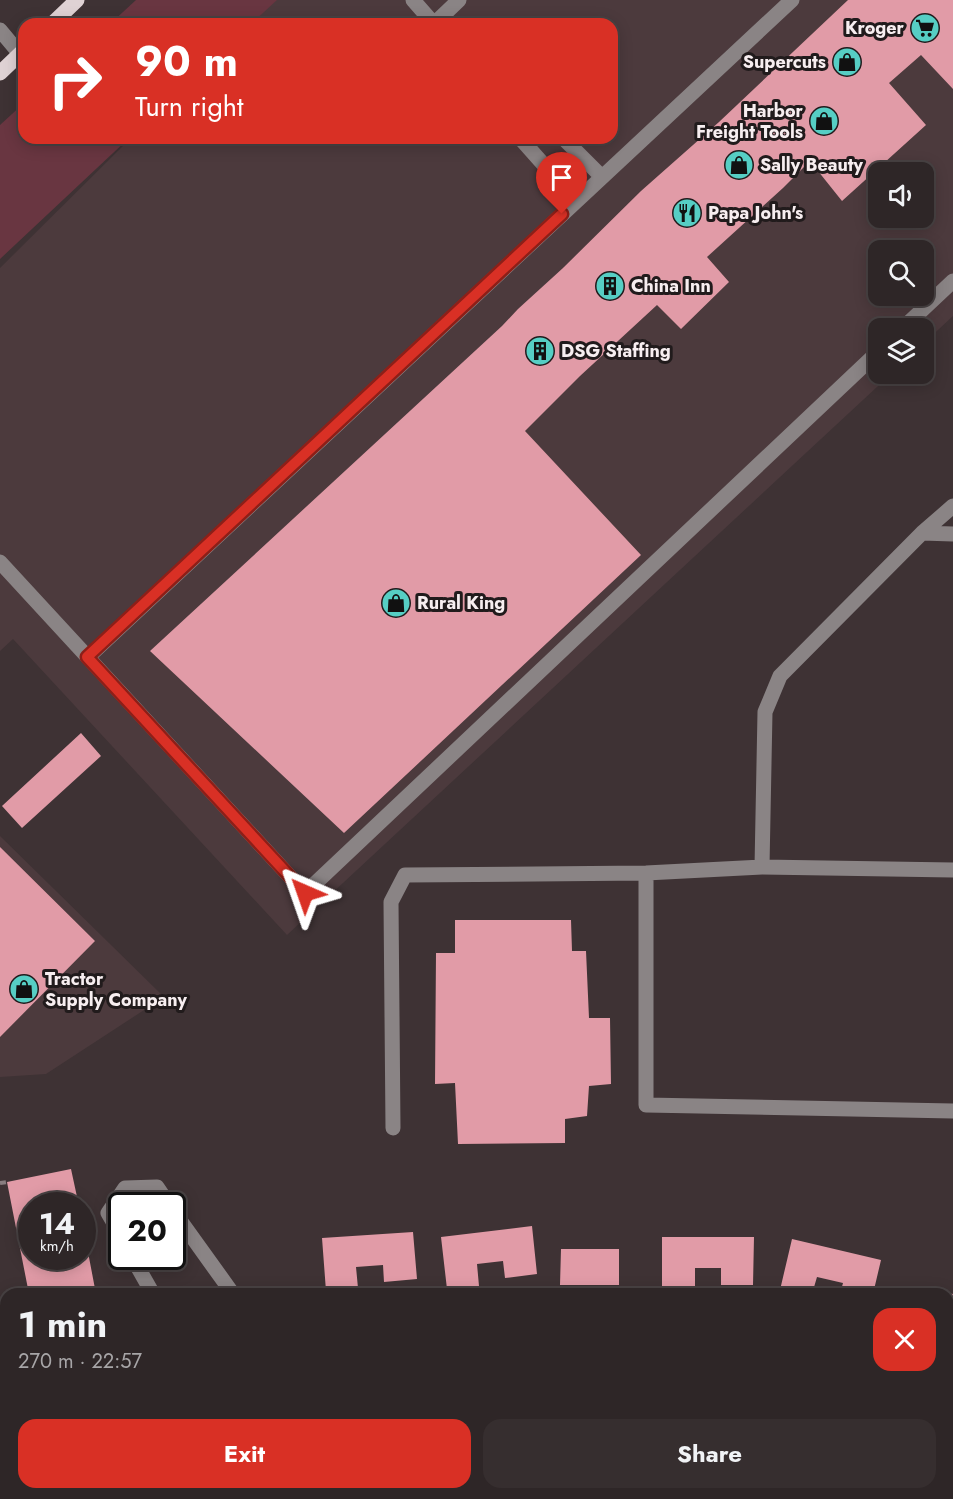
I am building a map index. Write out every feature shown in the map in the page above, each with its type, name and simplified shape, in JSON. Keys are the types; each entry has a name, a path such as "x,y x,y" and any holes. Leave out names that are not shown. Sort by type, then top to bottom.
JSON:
{"main road":[{"path":"58,18 77,0"},
{"path":"0,73 18,56"}],"street":[{"path":"413,0 429,18"},
{"path":"440,18 459,0"},
{"path":"87,657 792,0"},
{"path":"0,30 18,48"},
{"path":"525,144 576,201"},
{"path":"569,144 602,177"},
{"path":"914,318 953,281"},
{"path":"0,562 305,893 868,361"},
{"path":"762,867 765,712 780,676 922,533 953,506"},
{"path":"922,533 953,534"},
{"path":"393,1128 391,902 405,875 646,873 762,867 953,870"},
{"path":"646,873 646,1105 953,1111"},
{"path":"121,1192 124,1188 157,1187 160,1192"},
{"path":"186,1228 229,1288"},
{"path":"139,1270 150,1288"}],"path":[{"path":"0,1183 7,1182"}],"shaded area":[{"path":"136,0 277,0 258,18 116,18"},
{"path":"270,0 953,0 953,316 934,334 934,318 868,318 868,384 880,384 287,935 13,639 0,651 0,268 125,144 618,144 618,18 251,18"},
{"path":"18,108 18,144 123,144 0,259 0,125"},
{"path":"0,836 164,997 46,1074 0,1077"}],"building":[{"name":"Rural King","path":"848,0 953,0 953,89 921,55 889,83 926,125 885,162 868,162 868,177 842,201 810,161 707,257 729,282 681,329 657,305 580,376 525,431 641,555 344,833 150,651 502,326 641,191 719,122"},
{"path":"81,733 101,756 22,828 2,806"},
{"name":"Tractor Supply Company","path":"0,847 95,941 0,1037"},
{"path":"455,920 571,920 572,951 586,951 589,1018 610,1018 611,1084 589,1086 587,1116 565,1119 565,1143 458,1144 455,1083 435,1084 436,953 455,953"},
{"path":"71,1169 76,1192 18,1192 18,1238 7,1182"},
{"path":"532,1226 537,1274 505,1278 503,1261 477,1264 479,1286 447,1288 441,1237"},
{"path":"413,1232 417,1279 384,1282 383,1265 356,1267 358,1288 326,1288 322,1238"},
{"path":"662,1237 754,1237 753,1285 721,1285 721,1268 695,1268 695,1288 662,1288"},
{"path":"792,1239 881,1260 874,1288 842,1288 843,1283 817,1277 814,1288 780,1288"},
{"path":"561,1249 619,1249 619,1285 560,1285"},
{"path":"24,1270 91,1270 95,1288 28,1288"}],"place":[{"name":"Kroger","path":"925,28"},
{"name":"Supercuts","path":"847,62"},
{"name":"Harbor Freight Tools","path":"824,121"},
{"name":"Sally Beauty","path":"739,165"},
{"name":"Papa John's","path":"687,213"},
{"name":"China Inn","path":"610,286"},
{"name":"DSG Staffing","path":"540,351"},
{"name":"Rural King","path":"396,603"},
{"name":"Tractor Supply Company","path":"24,989"}],"route":[{"path":"305,893 87,657 562,214"}]}
